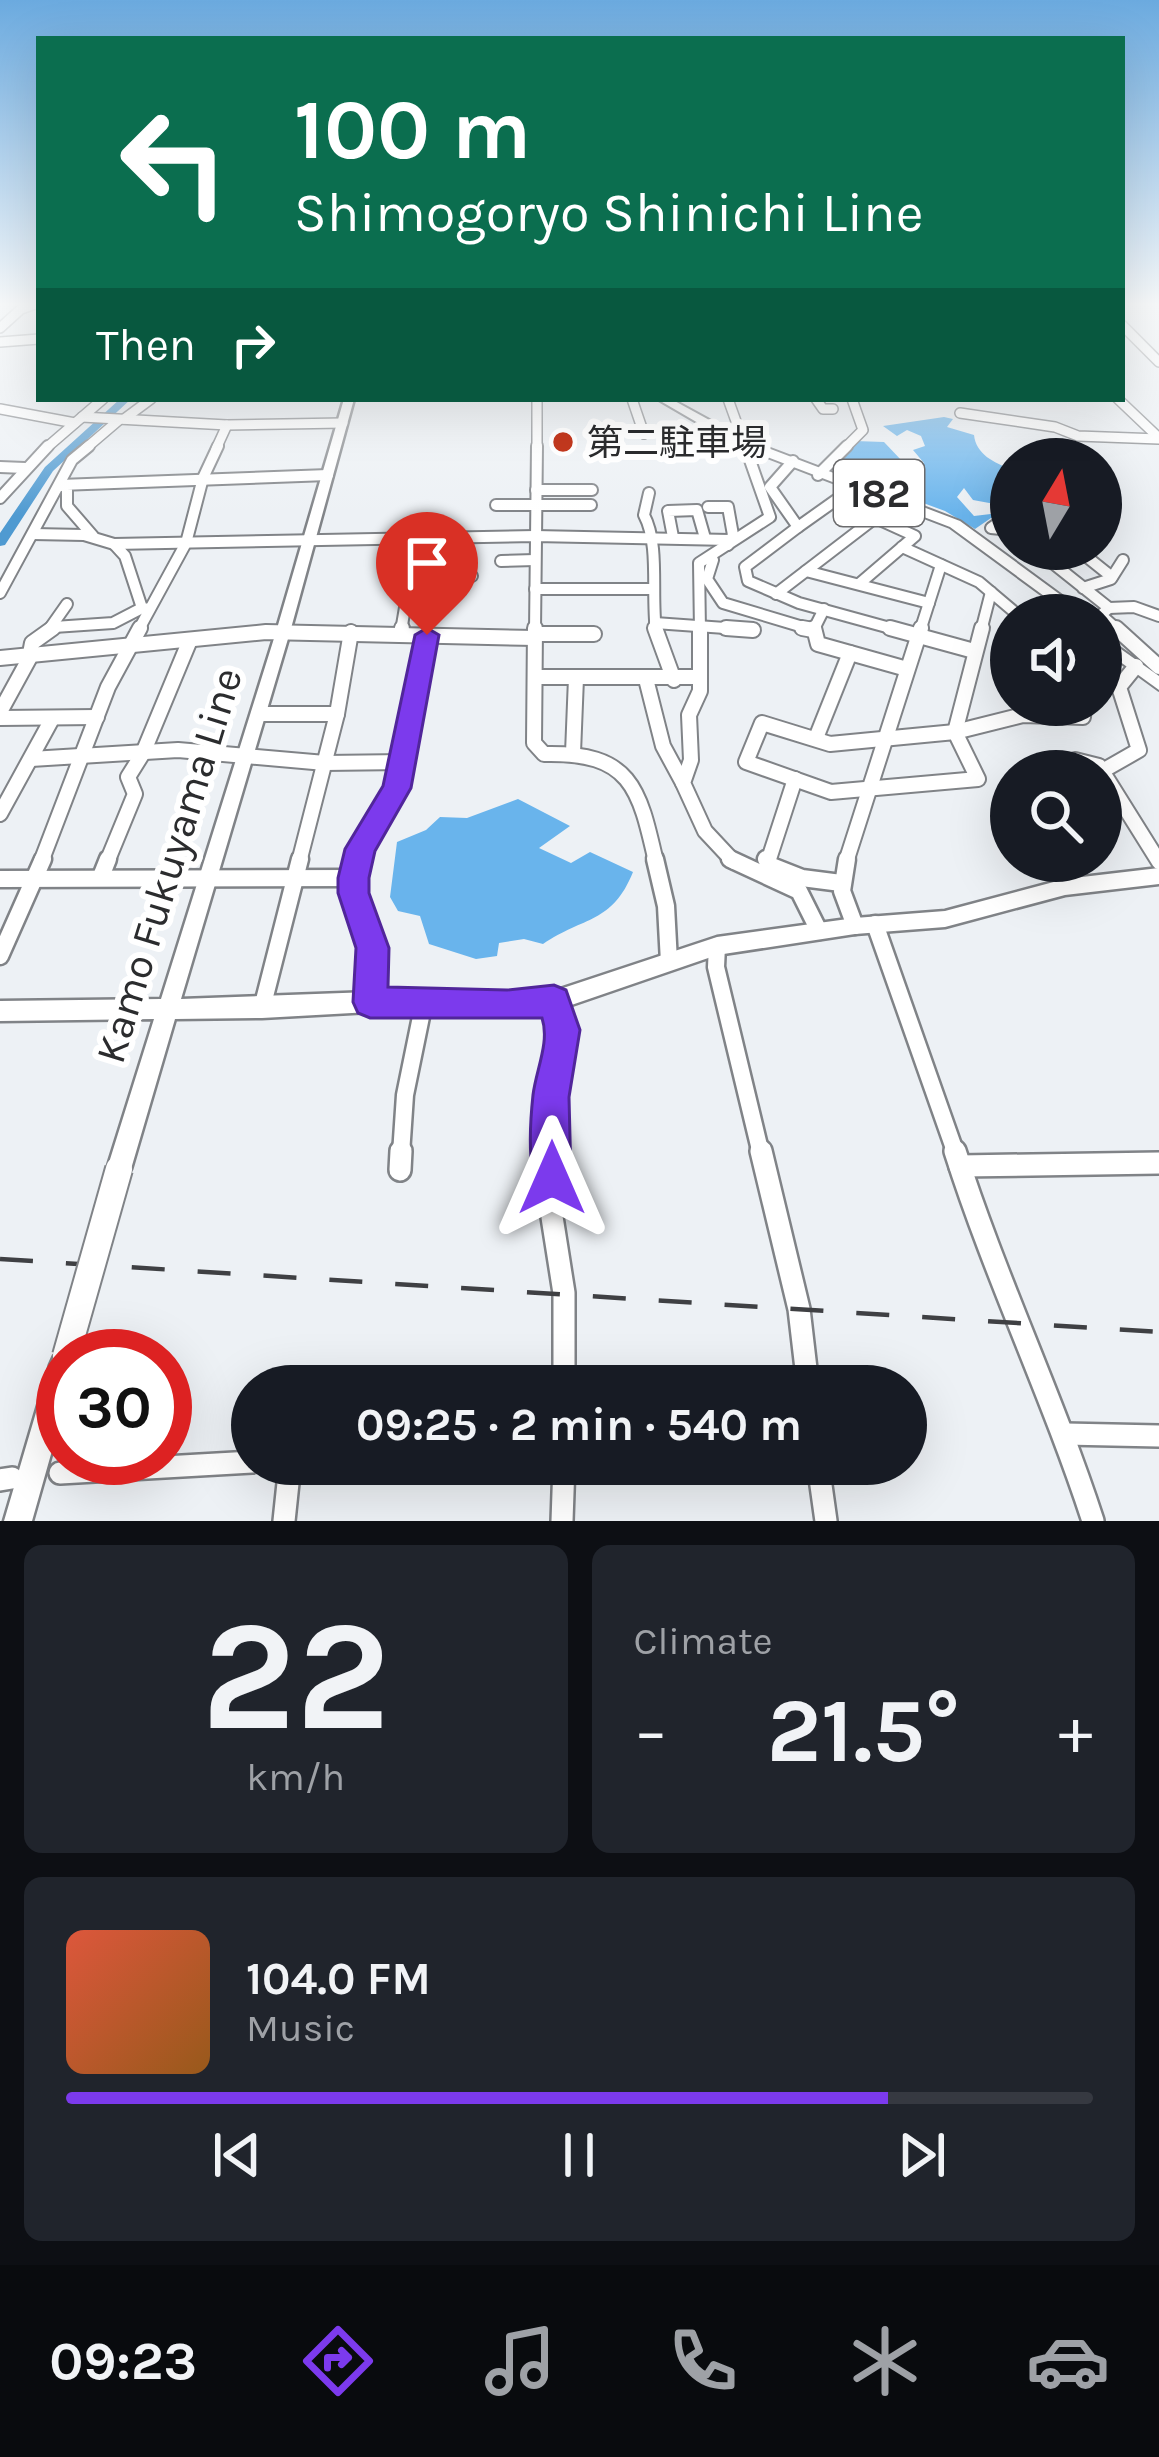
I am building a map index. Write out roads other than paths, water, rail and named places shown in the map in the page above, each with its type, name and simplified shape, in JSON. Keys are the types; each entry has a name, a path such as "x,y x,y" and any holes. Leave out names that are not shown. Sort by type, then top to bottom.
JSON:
{"highway":[{"name":"182","path":"663,402 687,422 742,445 955,524 1051,594"},
{"name":"182","path":"820,474 965,537 1041,594"},
{"path":"1122,648 1159,671"},
{"path":"1122,654 1159,684"}],"main road":[{"name":"Kamo Fukuyama Line","path":"74,1329 348,402"},
{"path":"0,1011 370,1002 507,1006 554,1001 717,946 945,919 1066,887 1159,876"},
{"path":"18,1521 36,1458"}],"street":[{"path":"0,498 99,402"},
{"path":"0,593 72,460 147,402"},
{"path":"537,402 537,751 613,761 641,799 666,906 669,962"},
{"path":"633,402 644,434"},
{"path":"683,783 691,760 686,731 700,676 699,563 770,517 729,402"},
{"path":"818,402 823,409 833,409"},
{"path":"820,474 863,430 853,402"},
{"path":"1121,402 1159,439"},
{"path":"0,409 78,420 343,423"},
{"path":"960,413 1055,427 1078,436 1159,439"},
{"path":"0,956 97,717 147,609 186,544 203,478 227,424"},
{"path":"791,463 770,487 797,526"},
{"path":"0,467 26,468"},
{"path":"60,485 328,476"},
{"path":"60,485 67,488 68,506 93,536"},
{"path":"536,490 592,490"},
{"path":"649,494 644,515 655,536 650,589 655,623 674,680"},
{"path":"859,584 915,536 836,500 745,567 748,581 776,594 974,651"},
{"path":"496,505 591,505"},
{"path":"708,507 728,508 733,535 708,565 707,579 723,603 777,618 788,627 813,630"},
{"path":"673,537 668,511 697,510 705,538"},
{"path":"776,594 875,518"},
{"path":"33,534 93,536 114,544 535,536 730,540"},
{"path":"401,634 417,537"},
{"path":"114,544 125,556 147,609"},
{"path":"902,547 993,594"},
{"path":"501,561 535,560"},
{"path":"1083,588 1112,577 1123,560"},
{"path":"940,566 841,884 865,925 960,1166 986,1248 1065,1434 1093,1521"},
{"path":"1061,570 1088,594"},
{"path":"1103,570 1112,577"},
{"path":"806,571 929,603"},
{"path":"409,578 472,576"},
{"path":"535,589 650,589"},
{"path":"990,721 955,732 830,744 762,723 746,762 831,792 978,779 955,732 991,592"},
{"path":"67,604 54,627 35,639 0,715 97,717"},
{"path":"1122,610 1134,608 1159,616"},
{"path":"54,627 113,623 147,609"},
{"path":"824,610 813,630 818,644 907,669"},
{"path":"655,623 753,630"},
{"path":"0,658 283,632 594,634"},
{"path":"262,1008 326,764 351,632"},
{"path":"1122,632 1159,671"},
{"path":"370,1002 373,948 353,893 353,878 360,849 397,788 427,635"},
{"path":"102,874 135,794 128,777 143,753 190,640"},
{"path":"815,738 850,653"},
{"path":"1122,760 1139,750 1119,687 1136,666"},
{"path":"535,677 674,680 700,676"},
{"path":"572,753 576,678"},
{"path":"646,679 663,746 705,831 732,861 799,891 819,931"},
{"path":"258,714 337,715"},
{"path":"0,814 52,719"},
{"path":"31,759 143,753 245,755 326,764 404,762"},
{"path":"795,779 766,858 769,865 802,878 841,884"},
{"path":"1122,807 1159,862"},
{"path":"0,879 102,874 207,881 353,878"},
{"path":"717,946 722,989 799,1309 806,1365"},
{"path":"554,1001 563,1030 551,1097 552,1217 564,1293 564,1365"},
{"path":"400,1170 405,1095 424,1002"},
{"path":"960,1166 1159,1163"},
{"path":"1065,1434 1159,1436"},
{"path":"192,1465 231,1463"},
{"path":"284,1521 288,1485"},
{"path":"562,1521 563,1485"},
{"path":"821,1485 826,1521"}],"waterway":[{"path":"0,542 49,469 123,402"}],"railway":[{"path":"0,1259 1159,1332"}],"place":[{"name":"第二駐車場","path":"563,442"}]}
